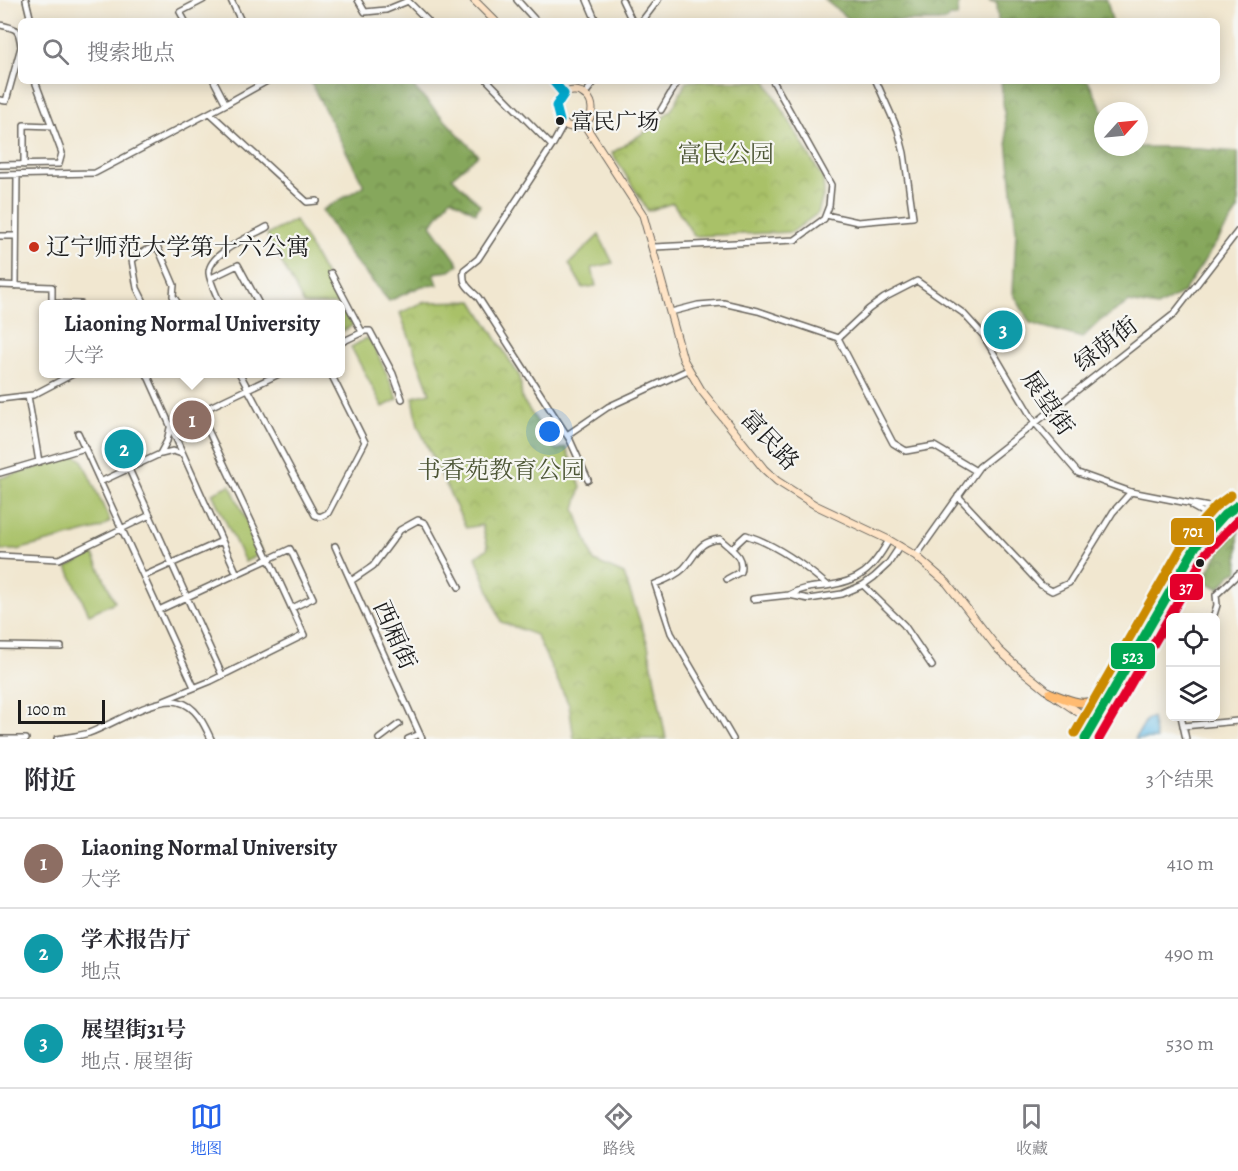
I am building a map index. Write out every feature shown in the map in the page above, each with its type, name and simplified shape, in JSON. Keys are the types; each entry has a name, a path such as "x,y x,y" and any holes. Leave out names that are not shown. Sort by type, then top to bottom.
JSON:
{"main road":[{"path":"1084,739 1191,554 1236,506"},
{"path":"1097,739 1200,559 1238,518"},
{"path":"1050,693 1080,704 1093,701 1103,694 1116,674 1132,657"}],"street":[{"path":"26,0 30,18"},
{"path":"183,18 180,12 203,0"},
{"path":"231,0 240,18"},
{"path":"358,0 364,12 386,10 408,1 425,18"},
{"path":"517,0 533,18"},
{"path":"587,0 595,18"},
{"path":"622,0 631,18"},
{"path":"648,0 652,8"},
{"path":"644,18 658,0"},
{"path":"478,1 492,18"},
{"path":"0,26 15,28 18,32"},
{"path":"0,100 6,101 18,58"},
{"path":"0,165 59,164 62,153 35,84"},
{"path":"216,84 226,104"},
{"path":"0,175 95,173 262,84"},
{"path":"491,84 552,146"},
{"path":"556,84 564,94"},
{"path":"585,95 593,84"},
{"path":"661,110 676,84"},
{"path":"654,247 795,240 824,219 831,185 775,84"},
{"path":"826,215 858,222 913,217 898,130 877,84"},
{"path":"573,91 589,99 592,110 584,124 574,127 560,121 556,111 558,100 564,94 573,91"},
{"path":"210,113 307,201 316,201"},
{"path":"564,124 478,259 464,270 463,279 466,286 478,297 567,435 588,480"},
{"name":"富民路","path":"584,124 638,204 648,226 683,359 688,370 701,390 764,469 777,481 815,505 916,555 947,583 998,649 1050,693 1102,729"},
{"path":"24,165 24,125 52,126"},
{"path":"16,286 17,175"},
{"path":"219,300 209,272 212,262 219,254 267,227"},
{"name":"绿荫街","path":"916,555 976,471 1173,315 1238,231"},
{"path":"0,236 16,236"},
{"path":"143,300 137,288 132,260 153,247 158,248 174,285 173,293 176,300"},
{"path":"211,278 238,266 257,300"},
{"path":"331,273 362,332"},
{"name":"展望街","path":"838,338 877,303 917,281 963,313 983,335 1035,423 1078,473 1131,492 1177,502 1219,509 1236,506"},
{"path":"0,285 52,287 52,300"},
{"path":"670,312 698,305 723,303 758,311 838,338 893,443 906,451 934,446 976,471"},
{"path":"345,340 362,332 370,331 393,374 402,399"},
{"path":"567,435 608,407 688,370"},
{"path":"0,399 33,395 65,378"},
{"path":"149,378 237,574"},
{"path":"242,378 315,515 320,517 328,513 365,442 333,378"},
{"path":"160,454 167,441 170,427 270,378"},
{"path":"28,396 39,462"},
{"path":"57,739 87,734 222,675 304,635 199,411"},
{"path":"78,433 195,687"},
{"path":"0,473 85,448"},
{"path":"100,482 160,454 173,451 182,454"},
{"path":"129,469 222,675"},
{"path":"957,496 1041,585 1052,591 1069,583 1113,512 1131,492"},
{"path":"1177,502 1211,517 1212,529"},
{"path":"0,556 59,559 150,515"},
{"path":"351,581 373,566 400,530 418,520 425,523 459,587"},
{"path":"731,549 746,535 765,541 805,566 828,585"},
{"path":"727,579 740,572 741,558 720,539 701,545 684,567 670,578 655,584 671,633 733,739"},
{"path":"789,595 799,589 839,584 868,571 877,561 889,540"},
{"path":"144,576 222,541"},
{"name":"西厢街","path":"335,546 421,737"},
{"path":"753,599 789,595 809,599 842,594 863,585 888,564 900,546"},
{"path":"159,610 290,549 313,598 292,608"},
{"path":"1215,613 1217,605 1216,595 1238,574"},
{"path":"863,585 904,625 932,666"},
{"path":"0,646 61,646"},
{"path":"164,700 188,706 199,716 211,739"},
{"path":"1182,721 1186,739"},
{"path":"1183,726 1238,721"},
{"path":"379,739 399,724"},
{"path":"408,739 421,737"},
{"path":"0,739 26,739"}],"green space":[{"path":"825,0 959,0 957,17 847,18"},
{"path":"988,0 1107,0 1111,18 998,18 997,3"},
{"path":"312,84 411,84 478,155 452,177 480,205 476,213 451,198 431,225 459,264 450,271 434,273 438,285 422,286 389,301 350,255 322,210 364,186"},
{"name":"富民公园","path":"685,84 768,84 823,179 824,192 818,213 792,232 694,236 673,203 648,211 612,153 651,128 672,109"},
{"path":"1001,84 1090,84 1098,102 1094,102 1094,156 1148,156 1148,147 1238,152 1238,210 1183,293 1157,307 1129,302 1101,320 1082,338 1030,323 1013,293 1016,231"},
{"path":"295,220 339,300 302,300 267,235"},
{"path":"599,235 613,263 592,268 596,286 583,288 569,264"},
{"name":"书香苑教育公园","path":"473,301 520,377 522,399 556,450 566,447 581,487 575,509 594,561 624,574 648,645 666,739 574,739 569,705 536,635 501,622 476,557 488,548 482,525 466,528 418,426 413,397 430,393 400,313 424,302"},
{"path":"345,311 353,325 345,330"},
{"path":"367,338 373,344 398,399 383,407 351,347"},
{"path":"76,456 82,460 110,521 101,528 17,550 0,550 0,478"},
{"path":"230,485 262,553 245,562 212,493"},
{"path":"1238,530 1238,571 1231,574 1219,589 1203,580 1219,553"},
{"path":"93,554 115,602 89,614 67,567"}],"water":[{"path":"1152,717 1156,739 1135,739 1146,720"}],"transit line":[{"path":"556,84 564,94 556,106 560,121"},
{"name":"701","path":"1075,733 1186,539 1216,506 1231,495"},
{"name":"523","path":"1085,739 1196,546 1224,515 1238,505"},
{"name":"37","path":"1099,739 1206,553 1238,520"}],"place":[{"name":"富民广场","path":"560,121"},
{"name":"辽宁师范大学第十六公寓","path":"34,247"},
{"name":"展望街31号","path":"1003,330"},
{"name":"Liaoning Normal University","path":"192,420"},
{"name":"学术报告厅","path":"124,449"}]}
